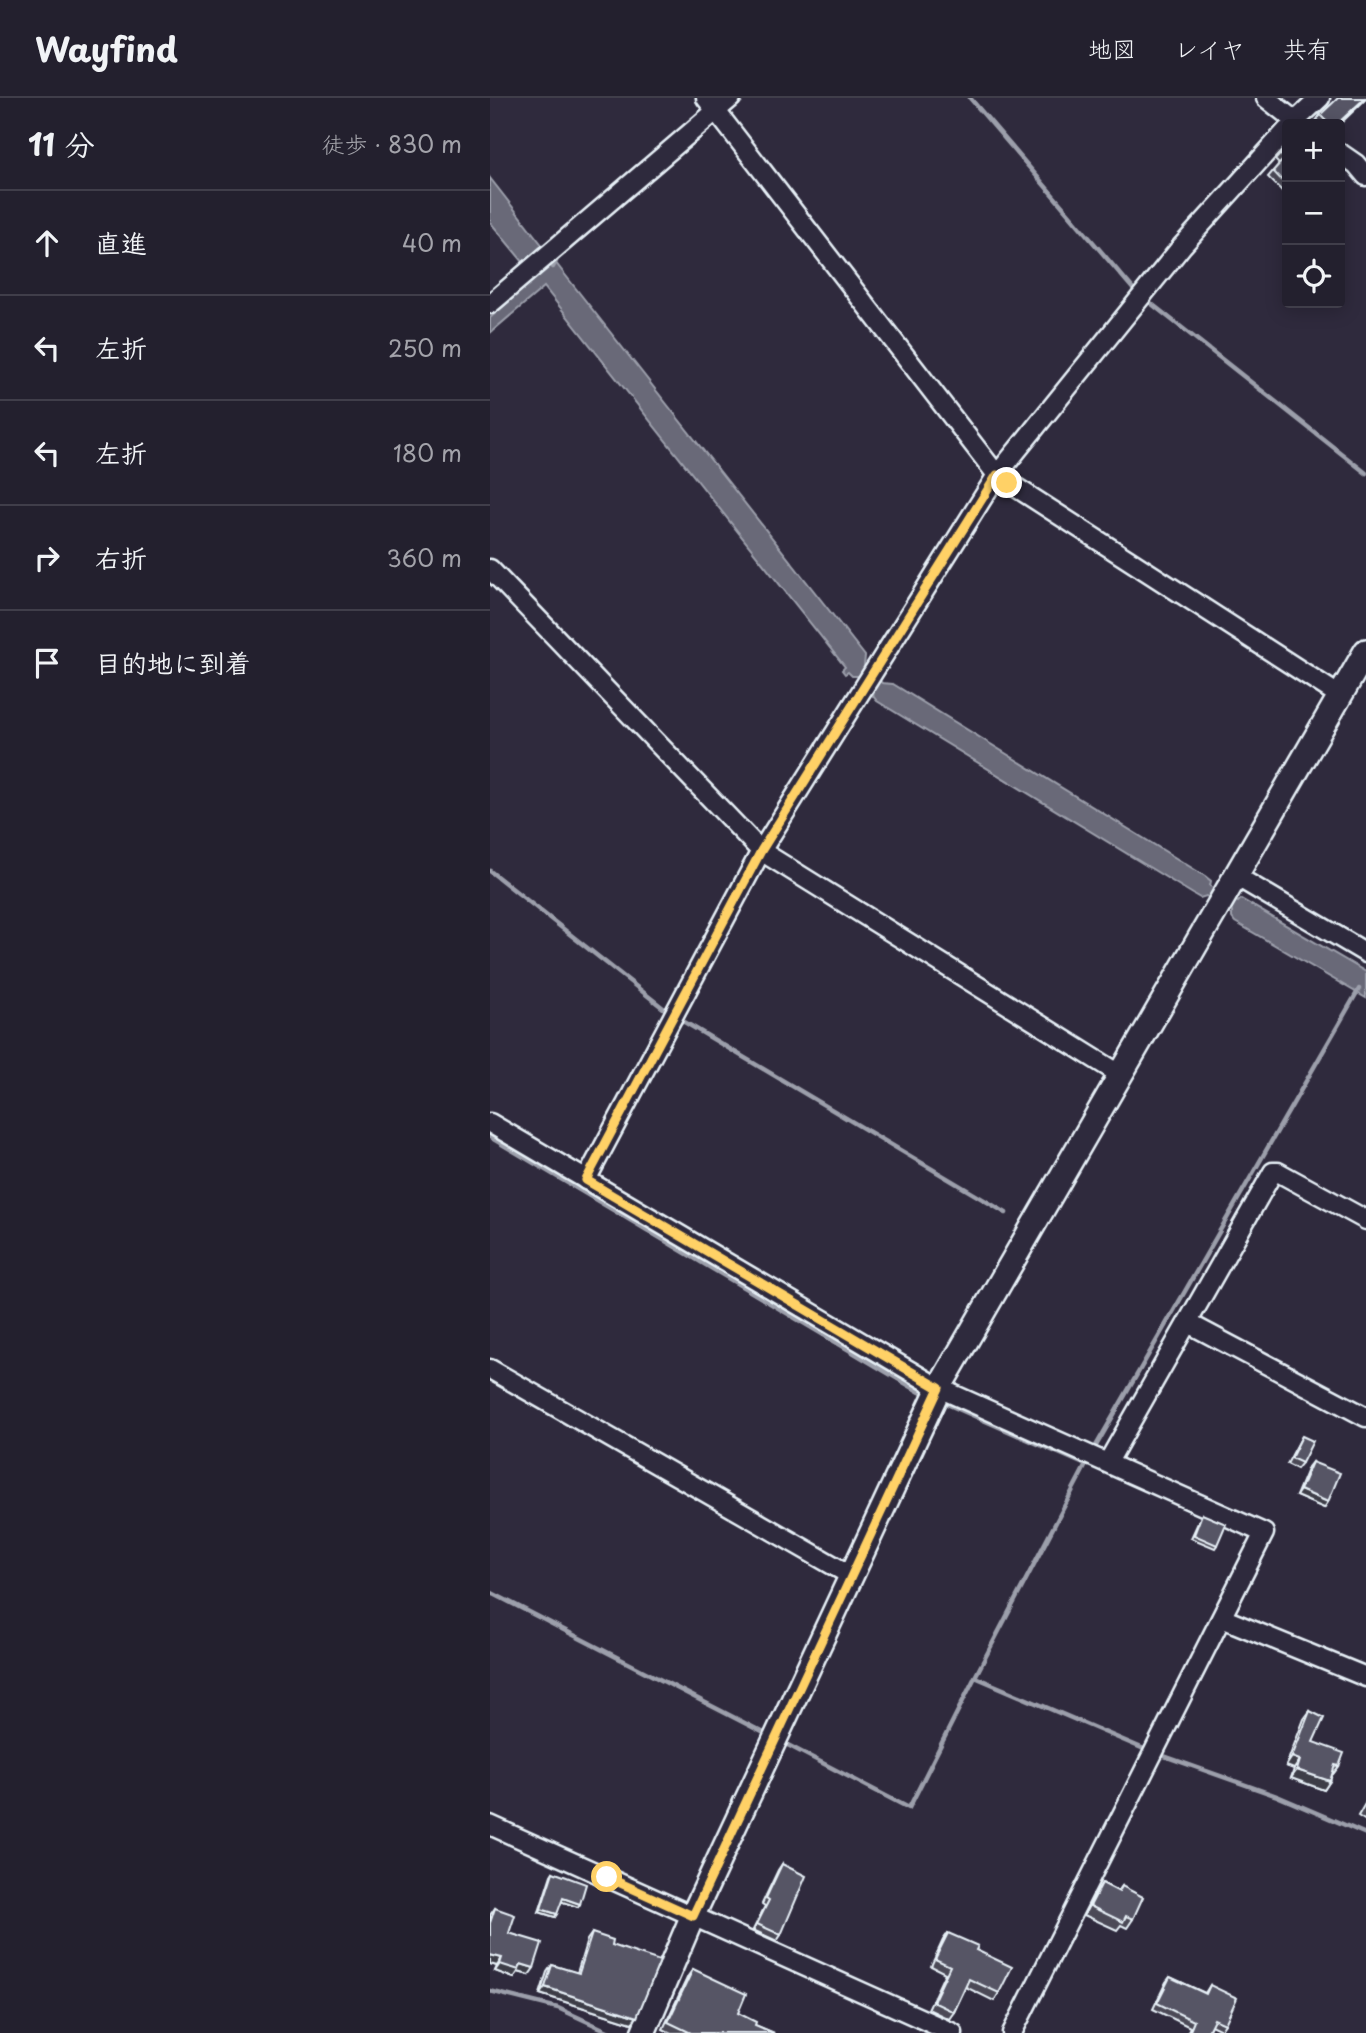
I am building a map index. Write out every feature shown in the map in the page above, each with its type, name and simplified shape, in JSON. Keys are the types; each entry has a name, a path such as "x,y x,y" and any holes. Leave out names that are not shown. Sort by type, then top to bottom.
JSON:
{"street":[{"path":"490,304 711,104 731,98"},
{"path":"1266,98 1287,119"},
{"path":"1299,119 1320,98"},
{"path":"711,104 997,475 1340,696"},
{"path":"586,1180 761,851 997,475 1182,246 1282,137"},
{"path":"1345,156 1366,176"},
{"path":"490,569 761,851 1121,1075"},
{"path":"643,2033 693,1916 939,1388 1213,912 1237,884 1366,651"},
{"path":"1237,884 1366,953"},
{"path":"490,1124 939,1388 1264,1533 1012,2033"},
{"path":"1096,1457 1188,1324 1273,1172 1278,1172 1366,1220"},
{"path":"1188,1324 1366,1417"},
{"path":"490,1369 850,1575"},
{"path":"1222,1618 1366,1677"},
{"path":"490,1825 953,2033"}],"water":[{"path":"490,178 543,246 538,250 550,265 555,262 865,656 864,666 882,683 893,684 1205,876 1211,881 1210,886 1238,902 1241,899 1366,972 1366,998 1235,922 1232,912 1206,896 1200,898 1193,894 877,701 873,696 874,692 858,676 852,676 848,672 845,674 842,670 845,667 544,287 490,333 490,318 540,274 527,259 523,262 490,222"}],"building":[{"path":"1338,98 1365,98 1342,119 1324,119 1320,115"},
{"path":"1282,161 1282,181 1273,171"},
{"path":"1302,1436 1313,1441 1302,1463 1291,1458"},
{"path":"1312,1462 1340,1473 1328,1502 1300,1490"},
{"path":"1202,1514 1226,1524 1217,1545 1194,1535"},
{"path":"1310,1711 1324,1718 1313,1742 1344,1753 1339,1766 1335,1765 1330,1781 1297,1770 1300,1760 1292,1757"},
{"path":"782,1864 806,1876 781,1935 757,1924"},
{"path":"553,1872 586,1884 580,1904 563,1898 557,1914 541,1909"},
{"path":"1102,1883 1119,1892 1122,1886 1143,1897 1133,1919 1126,1916 1123,1922 1090,1906"},
{"path":"495,1908 515,1915 509,1933 542,1943 534,1968 521,1964 519,1970 500,1964 502,1958 490,1955 490,1923"},
{"path":"592,1933 613,1940 612,1945 660,1961 637,2017 545,1987 552,1965 579,1973"},
{"path":"948,1933 978,1946 976,1950 1012,1967 999,1993 969,1979 954,2012 933,2002 950,1966 935,1959"},
{"path":"693,1969 746,1994 738,2013 756,2022 755,2025 774,2033 691,2033 668,2022"},
{"path":"1170,1977 1206,1994 1210,1985 1237,1998 1225,2024 1214,2019 1207,2033 1189,2033 1194,2021 1157,2003"}],"waterway":[{"path":"734,107 744,98"},
{"path":"970,98 1134,290"},
{"path":"553,267 557,259 679,154"},
{"path":"1148,301 1366,473"},
{"path":"490,871 667,1011"},
{"path":"1093,1451 1359,989"},
{"path":"681,1020 1006,1213"},
{"path":"490,1137 920,1392"},
{"path":"947,1404 1086,1465"},
{"path":"1089,1459 975,1677 1144,1749"},
{"path":"490,1592 768,1735"},
{"path":"782,1742 909,1808 975,1677"},
{"path":"1164,1756 1277,1796 1366,1834"},
{"path":"490,1991 558,2008 612,2033"}],"route":[{"path":"607,1877 693,1916 939,1388 586,1180 761,851 997,475 1007,483"}]}
